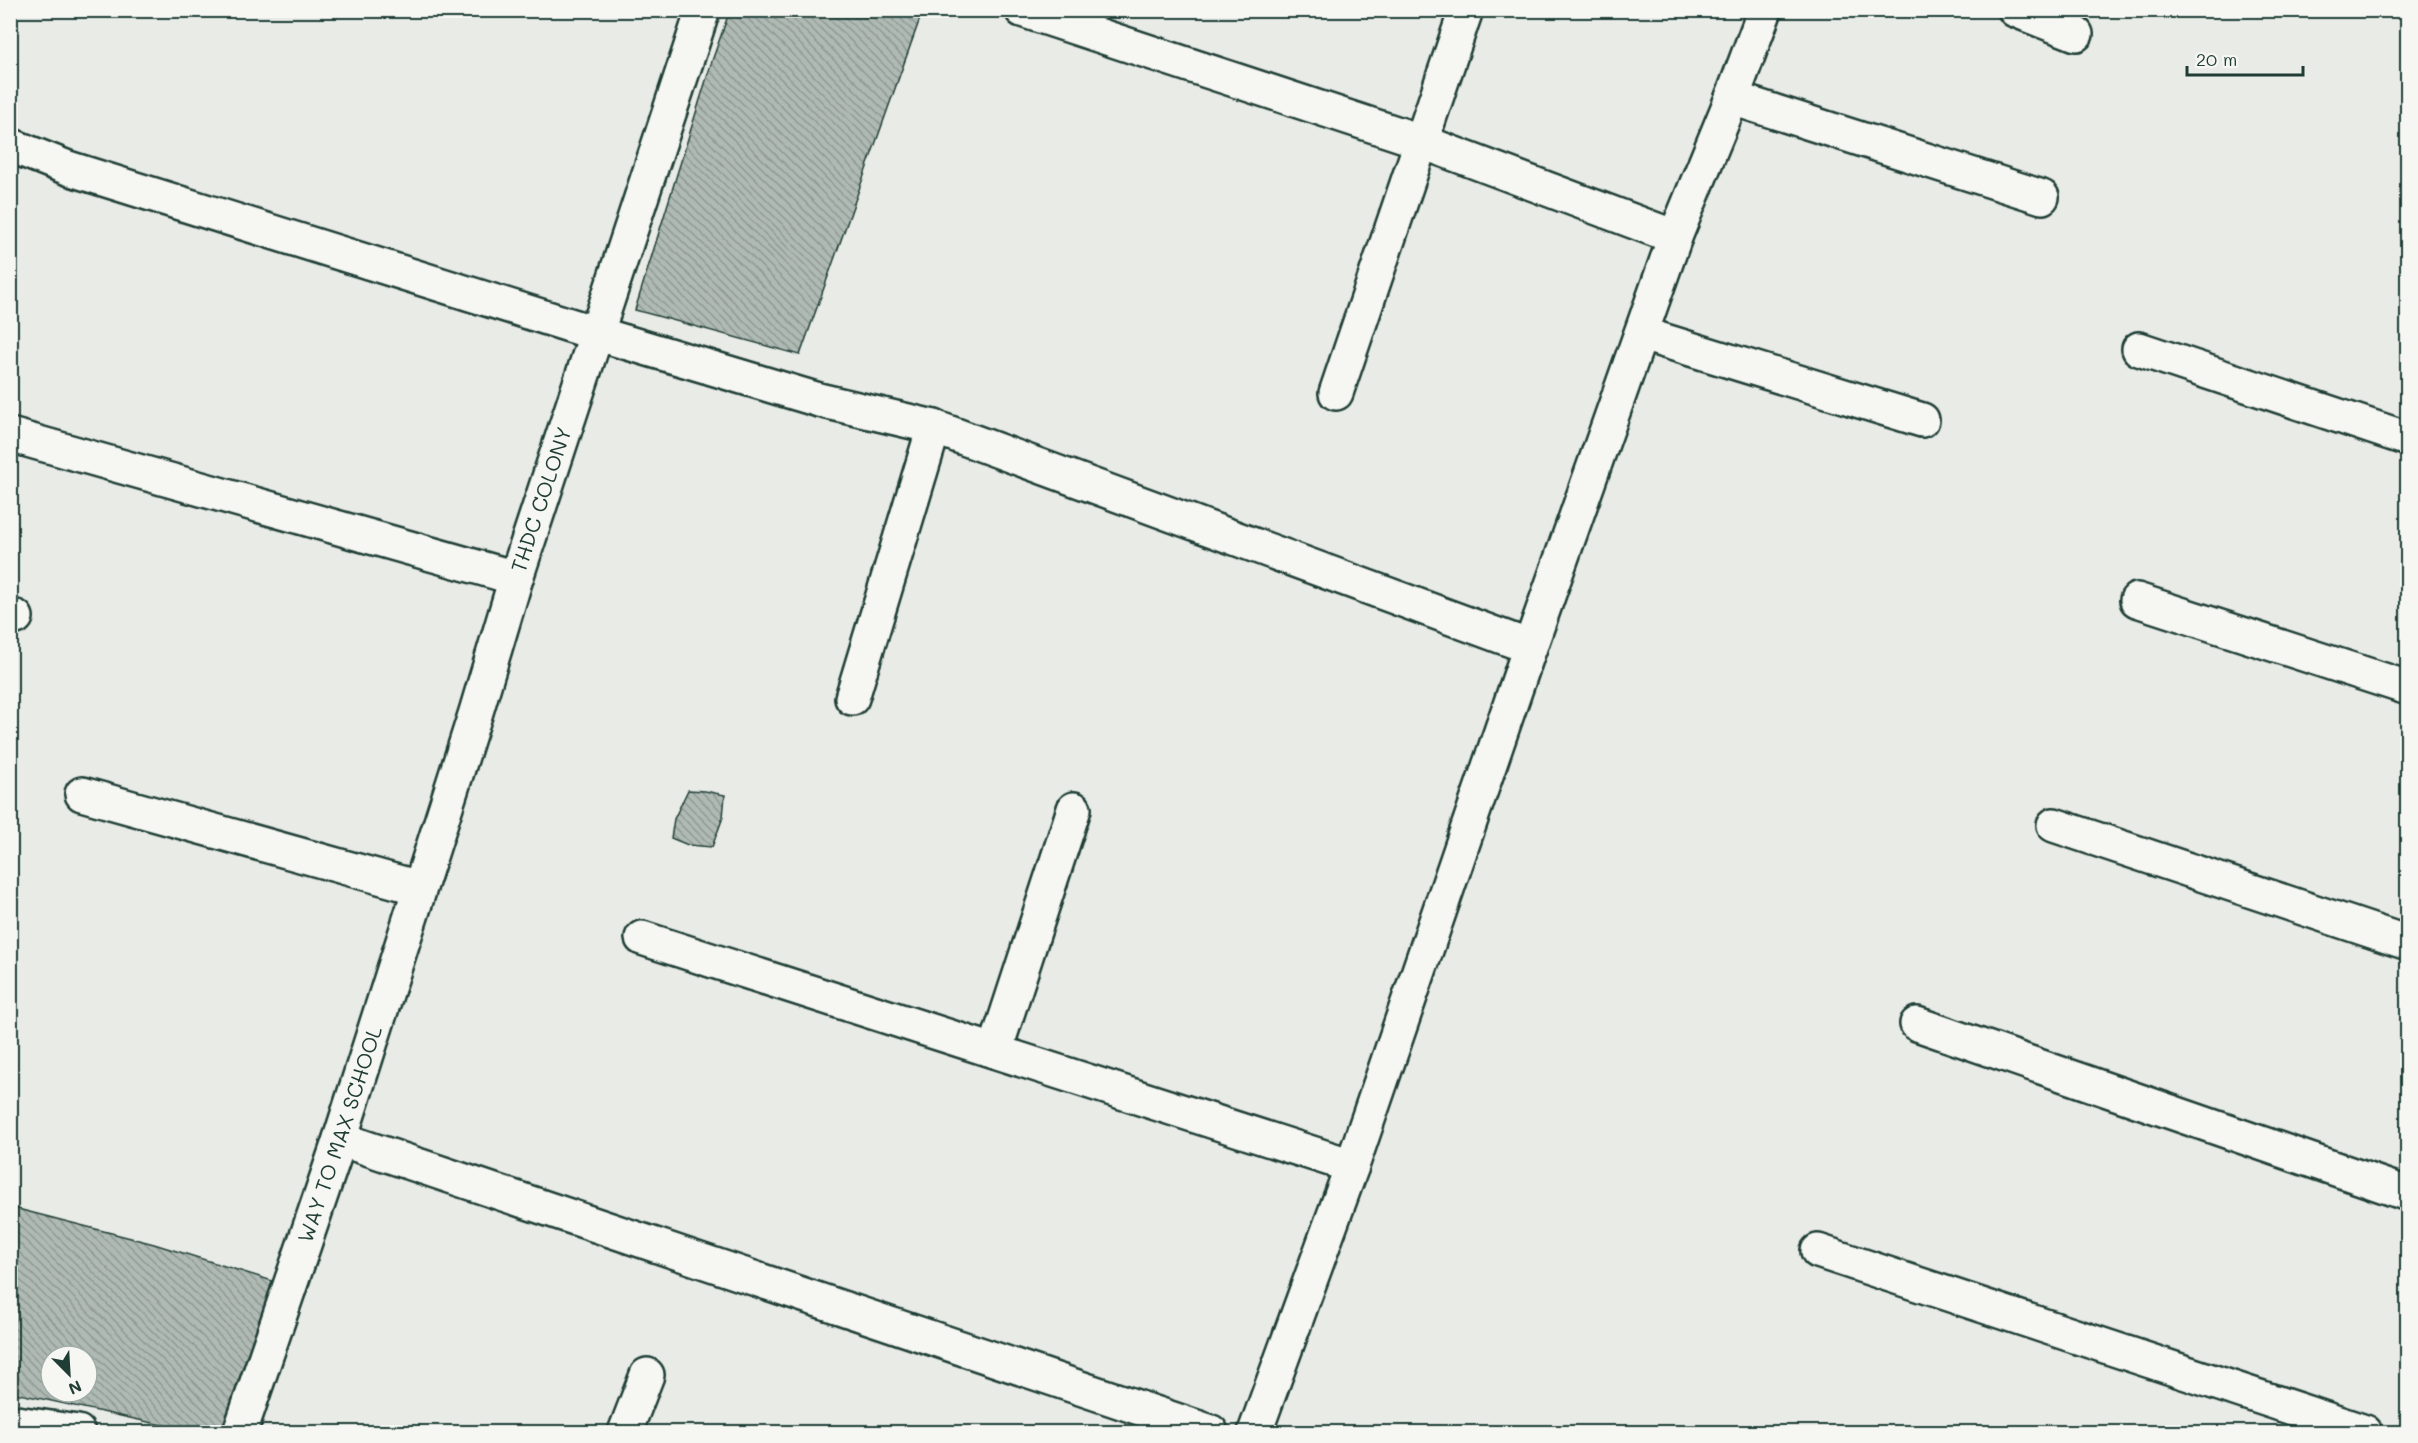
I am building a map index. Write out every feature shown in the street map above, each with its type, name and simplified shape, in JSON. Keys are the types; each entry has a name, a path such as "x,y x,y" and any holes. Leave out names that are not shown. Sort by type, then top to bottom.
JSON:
{"street":[{"name":"THDC COLONY","path":"437,837 516,578 703,10"},
{"path":"1022,10 1420,141 1675,237"},
{"path":"1336,393 1466,10"},
{"path":"1255,1432 1352,1166 1530,647 1675,237 1765,10"},
{"path":"2015,10 2076,34"},
{"path":"1732,98 2042,197"},
{"path":"10,145 68,168 595,333 819,400 934,427 1530,647"},
{"path":"1642,334 1922,420"},
{"path":"2139,349 2408,439"},
{"path":"852,698 934,427"},
{"path":"10,435 516,578"},
{"path":"2137,600 2408,688"},
{"path":"82,794 419,888"},
{"path":"995,1051 1074,809"},
{"path":"2054,825 2408,943"},
{"name":"WAY TO MAX SCHOOL","path":"240,1432 340,1139 437,837"},
{"path":"642,938 1352,1166"},
{"path":"1917,1024 2408,1194"},
{"path":"340,1139 1211,1432"},
{"path":"1818,1251 2365,1432"},
{"path":"626,1432 647,1376"},
{"path":"10,1422 78,1432"}],"building":[{"path":"730,10 923,10 800,355 635,310"},
{"path":"688,790 725,795 723,817 712,847 688,845 671,838 674,819"},
{"path":"10,1207 154,1244 282,1284 234,1432 194,1432 65,1404 99,1404 99,1344 39,1344 39,1398 10,1392"}]}
